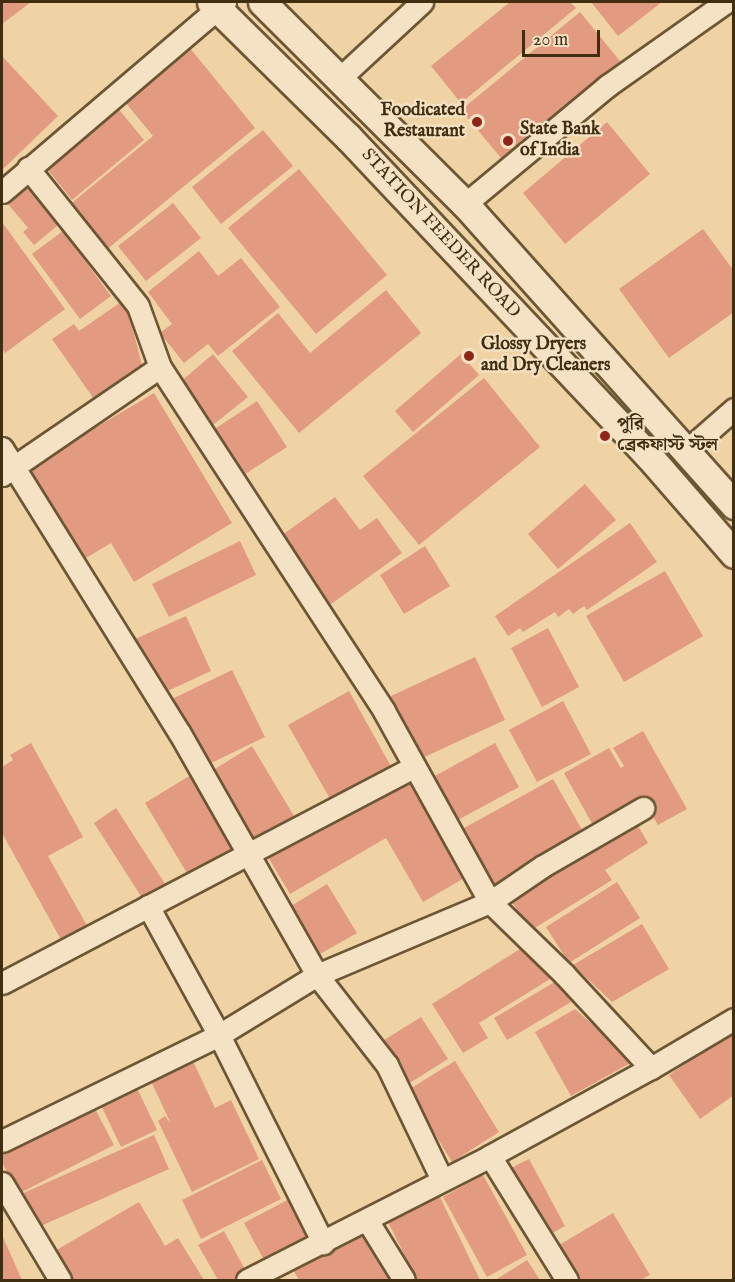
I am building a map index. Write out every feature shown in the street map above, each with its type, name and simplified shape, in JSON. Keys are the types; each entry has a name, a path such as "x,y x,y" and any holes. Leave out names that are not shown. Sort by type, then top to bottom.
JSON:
{"street":[{"name":"STATION FEEDER ROAD","path":"262,2 465,204 734,506"},
{"path":"340,78 422,2"},
{"path":"465,204 607,86 726,2"},
{"name":"STATION FEEDER ROAD","path":"218,4 348,137 648,455 734,554"},
{"path":"2,192 218,4"},
{"path":"28,168 138,306 160,367 384,711 413,767 490,902 564,975 651,1068"},
{"path":"8,471 160,367"},
{"path":"687,451 734,409"},
{"path":"2,448 8,471 179,732 318,975 387,1065 442,1180"},
{"path":"2,983 413,767"},
{"path":"2,1142 219,1035 318,975 490,902 543,866 644,808"},
{"path":"148,906 219,1035 323,1242"},
{"path":"247,1281 490,1156 651,1068 734,1019"},
{"path":"490,1156 567,1281"},
{"path":"2,1183 60,1281"},
{"path":"367,1220 404,1281"}],"building":[{"path":"2,2 31,2 2,24"},
{"path":"510,2 570,2 576,8 461,103 431,66"},
{"path":"591,2 662,2 618,36"},
{"path":"580,12 624,66 506,164 461,110"},
{"path":"190,48 255,128 105,251 68,206 153,136 125,102"},
{"path":"2,56 58,116 2,170"},
{"path":"116,106 144,140 72,200 44,165"},
{"path":"607,122 650,174 565,244 523,193"},
{"path":"263,130 293,166 221,224 192,187"},
{"path":"299,169 387,275 316,334 228,228"},
{"path":"31,183 63,221 34,245 23,232 28,228 8,204"},
{"path":"173,203 201,238 146,281 118,246"},
{"path":"2,222 65,309 5,353 2,348"},
{"path":"703,229 734,271 734,312 669,358 619,289"},
{"path":"63,231 111,296 80,319 32,254"},
{"path":"199,251 218,276 241,258 280,307 218,356 208,344 184,363 160,333 172,324 148,292"},
{"path":"386,290 421,333 299,433 232,351 278,313 310,353"},
{"path":"121,302 129,314 143,369 96,402 52,339 74,324 79,331"},
{"path":"213,354 248,397 213,425 179,383"},
{"path":"461,354 479,375 413,432 395,411"},
{"path":"484,378 540,447 419,545 363,476"},
{"path":"154,393 232,523 134,582 111,543 81,561 26,469"},
{"path":"257,401 287,447 239,478 210,432"},
{"path":"585,484 616,520 558,569 528,534"},
{"path":"335,497 360,530 377,518 402,553 327,607 278,538"},
{"path":"630,523 657,562 587,610 584,606 573,614 569,609 558,617 555,612 523,632 520,628 508,636 495,616"},
{"path":"240,541 256,575 169,617 152,584"},
{"path":"425,546 450,586 404,614 380,575"},
{"path":"665,571 703,636 624,682 586,616"},
{"path":"186,616 211,671 161,694 135,639"},
{"path":"548,628 579,687 542,707 511,648"},
{"path":"475,657 505,720 420,759 391,696"},
{"path":"232,670 265,737 205,766 172,699"},
{"path":"349,691 393,770 333,804 288,725"},
{"path":"563,701 591,754 537,782 509,730"},
{"path":"643,731 687,809 658,825 644,802 595,829 564,773 609,748 621,768 624,766 613,748"},
{"path":"31,743 83,837 48,856 90,931 64,945 2,833 2,767 13,760 10,755"},
{"path":"495,743 519,787 456,821 433,777"},
{"path":"252,746 297,821 255,847 210,772"},
{"path":"194,773 241,851 191,880 145,803"},
{"path":"409,776 466,877 423,902 386,838 290,894 268,857"},
{"path":"553,779 585,835 486,890 455,833"},
{"path":"116,808 169,890 146,904 94,823"},
{"path":"634,819 648,843 605,870 612,880 530,931 509,897"},
{"path":"617,882 640,918 569,963 546,927"},
{"path":"327,884 357,933 320,954 291,906"},
{"path":"642,924 669,969 612,1002 573,965"},
{"path":"528,944 550,979 479,1023 488,1038 463,1053 432,1004"},
{"path":"558,980 571,1002 507,1040 494,1018"},
{"path":"575,1009 634,1061 571,1096 535,1032"},
{"path":"421,1017 448,1059 408,1084 381,1042"},
{"path":"734,1030 734,1095 700,1119 669,1075"},
{"path":"192,1059 215,1108 231,1100 259,1159 192,1192 158,1121 165,1116 171,1124 150,1079"},
{"path":"455,1061 499,1132 452,1162 408,1090"},
{"path":"134,1082 157,1130 121,1147 98,1099"},
{"path":"93,1105 114,1145 18,1194 2,1162 2,1152"},
{"path":"154,1135 169,1169 34,1229 19,1195"},
{"path":"529,1159 565,1226 547,1236 511,1168"},
{"path":"262,1160 281,1199 201,1239 182,1200"},
{"path":"483,1175 527,1255 487,1277 443,1197"},
{"path":"439,1195 480,1280 417,1280 387,1220"},
{"path":"289,1199 310,1238 265,1262 244,1223"},
{"path":"139,1202 165,1246 178,1238 204,1280 70,1280 53,1252"},
{"path":"613,1213 650,1275 640,1280 573,1280 554,1248"},
{"path":"368,1227 397,1280 299,1280 292,1268"},
{"path":"224,1231 247,1273 234,1280 218,1280 198,1245"},
{"path":"2,1235 22,1280 2,1280"},
{"path":"527,1260 540,1280 495,1280"}],"place":[{"name":"Foodicated Restaurant","path":"477,122"},
{"name":"State Bank of India","path":"508,141"},
{"name":"Glossy Dryers and Dry Cleaners","path":"469,356"},
{"name":"পুরি ব্রেকফাস্ট স্টল","path":"605,436"}]}
